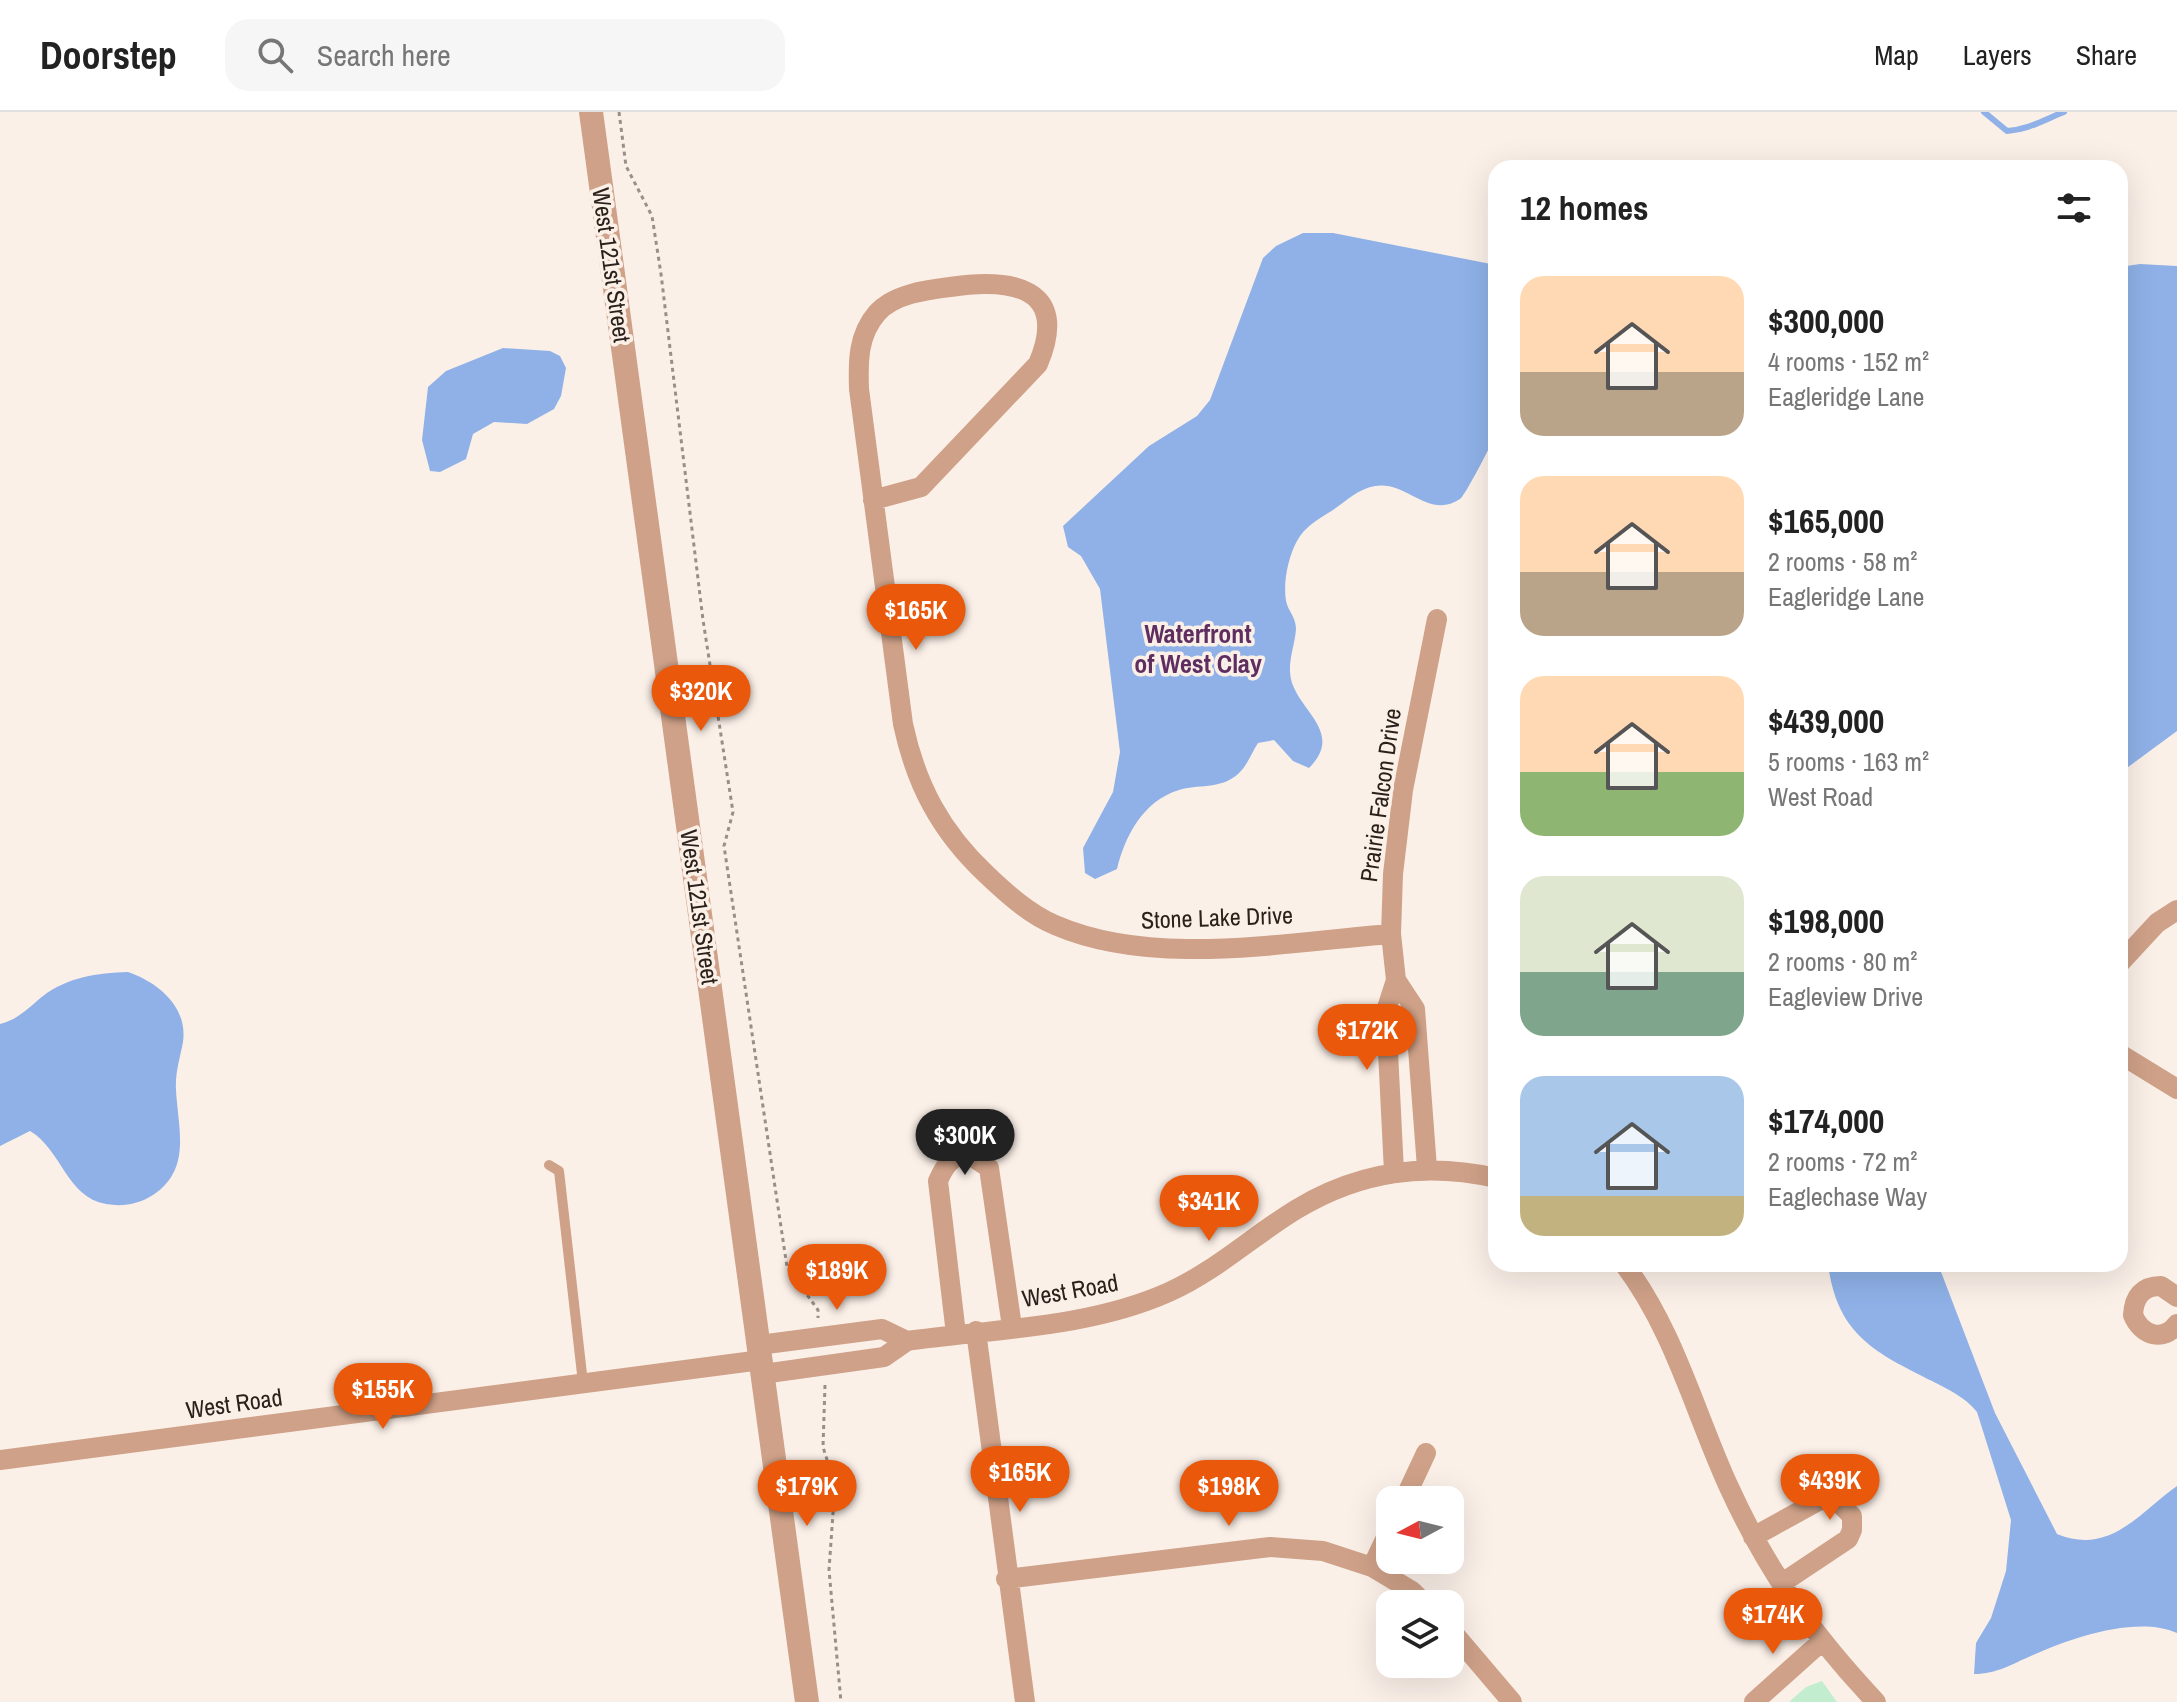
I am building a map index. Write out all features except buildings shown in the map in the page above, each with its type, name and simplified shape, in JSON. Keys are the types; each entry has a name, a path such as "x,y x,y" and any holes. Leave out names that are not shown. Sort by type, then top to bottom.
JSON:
{"street":[{"name":"West 121st Street","path":"591,112 807,1702"},
{"name":"Stone Lake Drive","path":"873,500 921,487 1038,364 1046,346 1047,325 1043,308 1033,296 1006,283 990,281 927,290 899,298 878,312 864,333 857,359 873,500 909,755 935,815 970,859 999,886 1052,924 1089,938 1133,946 1185,948 1391,934"},
{"name":"Prairie Falcon Drive","path":"1394,1172 1386,1011 1396,980 1391,934 1398,820 1437,619"},
{"path":"2128,954 2157,923 2177,910"},
{"name":"Prairie Falcon Drive","path":"1396,980 1415,1009 1427,1168"},
{"path":"2128,1059 2177,1089"},
{"path":"1012,1327 989,1168 967,1153 953,1157 944,1166 938,1181 966,1333 1025,1702"},
{"name":"West Road","path":"761,1359 824,1366 884,1357 907,1341 1091,1316 1171,1291 1308,1203 1353,1182 1427,1168 1488,1177"},
{"path":"1629,1272 1658,1314 1753,1537 1821,1642 1876,1702"},
{"path":"2177,1297 2161,1286 2147,1288 2138,1295 2133,1315 2141,1330 2151,1335 2166,1334 2177,1324"},
{"name":"West Road","path":"0,1460 761,1359 820,1337 882,1329 907,1341"},
{"path":"1411,1486 1426,1453"},
{"path":"1753,1537 1820,1500 1837,1501 1852,1516 1848,1539 1782,1583"},
{"path":"1006,1579 1270,1547 1323,1551 1372,1567 1410,1590"},
{"path":"1372,1567 1376,1559"},
{"path":"1754,1702 1821,1642"},
{"path":"1464,1645 1512,1702"}],"lane":[{"path":"549,1165 559,1171 583,1383"}],"path":[{"path":"619,112 626,166 645,196 652,216 661,274 703,620 733,812 724,846 787,1267 818,1310 820,1337"},
{"path":"824,1366 823,1447 835,1485 829,1570 841,1702"}],"green space":[{"path":"1822,1681 1837,1702 1789,1702 1806,1687"}],"water":[{"path":"1303,233 1333,233 1488,263 1488,449 1460,499 1438,505 1397,488 1375,486 1352,496 1313,523 1297,541 1287,570 1285,594 1296,629 1290,676 1321,734 1322,745 1309,768 1293,761 1274,740 1258,743 1244,767 1231,779 1216,785 1179,790 1155,802 1131,832 1117,869 1095,879 1085,873 1083,848 1113,792 1120,752 1100,589 1081,556 1068,547 1063,526 1149,446 1197,416 1210,400 1263,258 1276,246"},
{"path":"2128,266 2177,266 2177,731 2128,767"},
{"path":"503,348 550,351 560,356 566,368 561,396 554,409 527,424 494,422 473,434 466,459 440,472 430,471 422,440 428,387 446,371"},
{"path":"128,972 159,989 181,1017 183,1042 176,1084 180,1147 178,1161 165,1185 142,1201 112,1205 93,1200 82,1192 50,1149 30,1131 0,1146 0,1024 18,1016 62,984 94,975"},
{"path":"1830,1272 1941,1272 1995,1413 2057,1534 2076,1539 2109,1535 2137,1518 2177,1486 2177,1633 2143,1626 2104,1631 2048,1648 1997,1670 1974,1674 1976,1643 1991,1618 2006,1571 2011,1520 1977,1412 1956,1394 1876,1350 1862,1338 1840,1308"}],"waterway":[{"path":"1984,112 2007,131 2030,126 2064,112"}],"district":[{"name":"Waterfront of West Clay","path":"1198,648"}]}
